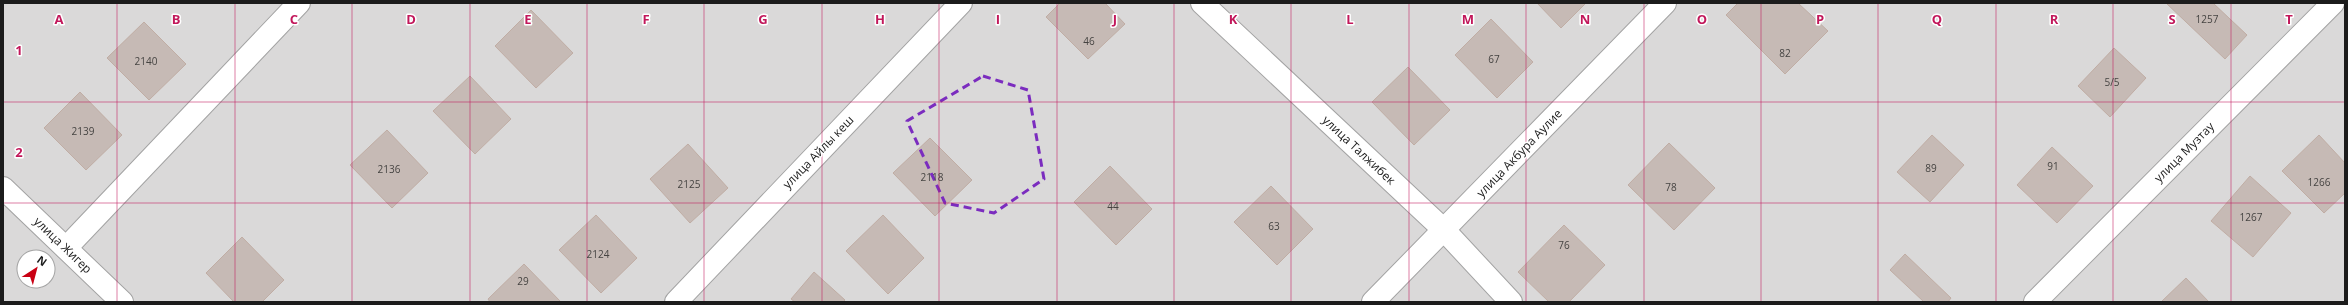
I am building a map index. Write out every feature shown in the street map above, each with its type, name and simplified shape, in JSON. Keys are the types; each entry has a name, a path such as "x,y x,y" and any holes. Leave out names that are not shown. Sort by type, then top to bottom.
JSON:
{"street":[{"path":"66,248 300,3"},
{"name":"улица Айлы кеш","path":"676,302 961,3"},
{"name":"улица Талжибек","path":"1202,3 1444,230 1510,302"},
{"name":"улица Акбура Аулие","path":"1373,302 1665,3"},
{"name":"улица Музтау","path":"2035,302 2333,3"},
{"name":"улица Жигер","path":"3,188 122,302"}],"highlighted area":[{"path":"983,76 1028,90 1044,179 994,213 945,203 907,121"}],"shaded area":[{"path":"3,3 2345,3 2345,302 3,302"}],"building":[{"path":"1060,3 1105,3 1125,24 1088,59 1046,17"},
{"path":"1537,3 1586,3 1561,28"},
{"path":"1738,3 1798,3 1828,31 1785,74 1726,15"},
{"path":"2166,3 2213,3 2247,35 2225,59"},
{"path":"531,10 573,53 536,88 495,46"},
{"path":"1491,19 1533,62 1497,98 1455,55"},
{"path":"144,22 186,64 149,100 107,58"},
{"path":"2114,48 2146,78 2110,117 2078,86"},
{"path":"1408,67 1450,110 1414,145 1372,102"},
{"path":"470,76 511,119 475,154 433,111"},
{"path":"80,92 122,135 86,170 44,128"},
{"path":"387,130 428,173 392,208 350,165"},
{"path":"1932,135 1964,165 1930,202 1897,172"},
{"path":"2319,135 2345,163 2345,193 2324,213 2282,171"},
{"path":"930,138 972,180 935,216 893,173"},
{"path":"1669,143 1715,188 1674,230 1628,185"},
{"path":"688,144 728,188 690,223 650,179"},
{"path":"2052,147 2093,186 2057,223 2017,185"},
{"path":"1110,166 1152,209 1116,245 1074,202"},
{"path":"2250,176 2291,213 2253,257 2211,221"},
{"path":"1271,186 1313,229 1277,265 1234,222"},
{"path":"596,215 637,258 601,293 559,250"},
{"path":"883,215 924,258 888,294 846,251"},
{"path":"1564,225 1605,265 1569,302 1549,302 1518,272"},
{"path":"242,237 284,280 262,302 234,302 206,273"},
{"path":"1905,254 1951,298 1948,302 1924,302 1890,270"},
{"path":"524,264 561,302 490,302 488,299"},
{"path":"814,272 845,300 843,302 795,302 791,299"},
{"path":"2186,278 2209,302 2161,302"}]}
